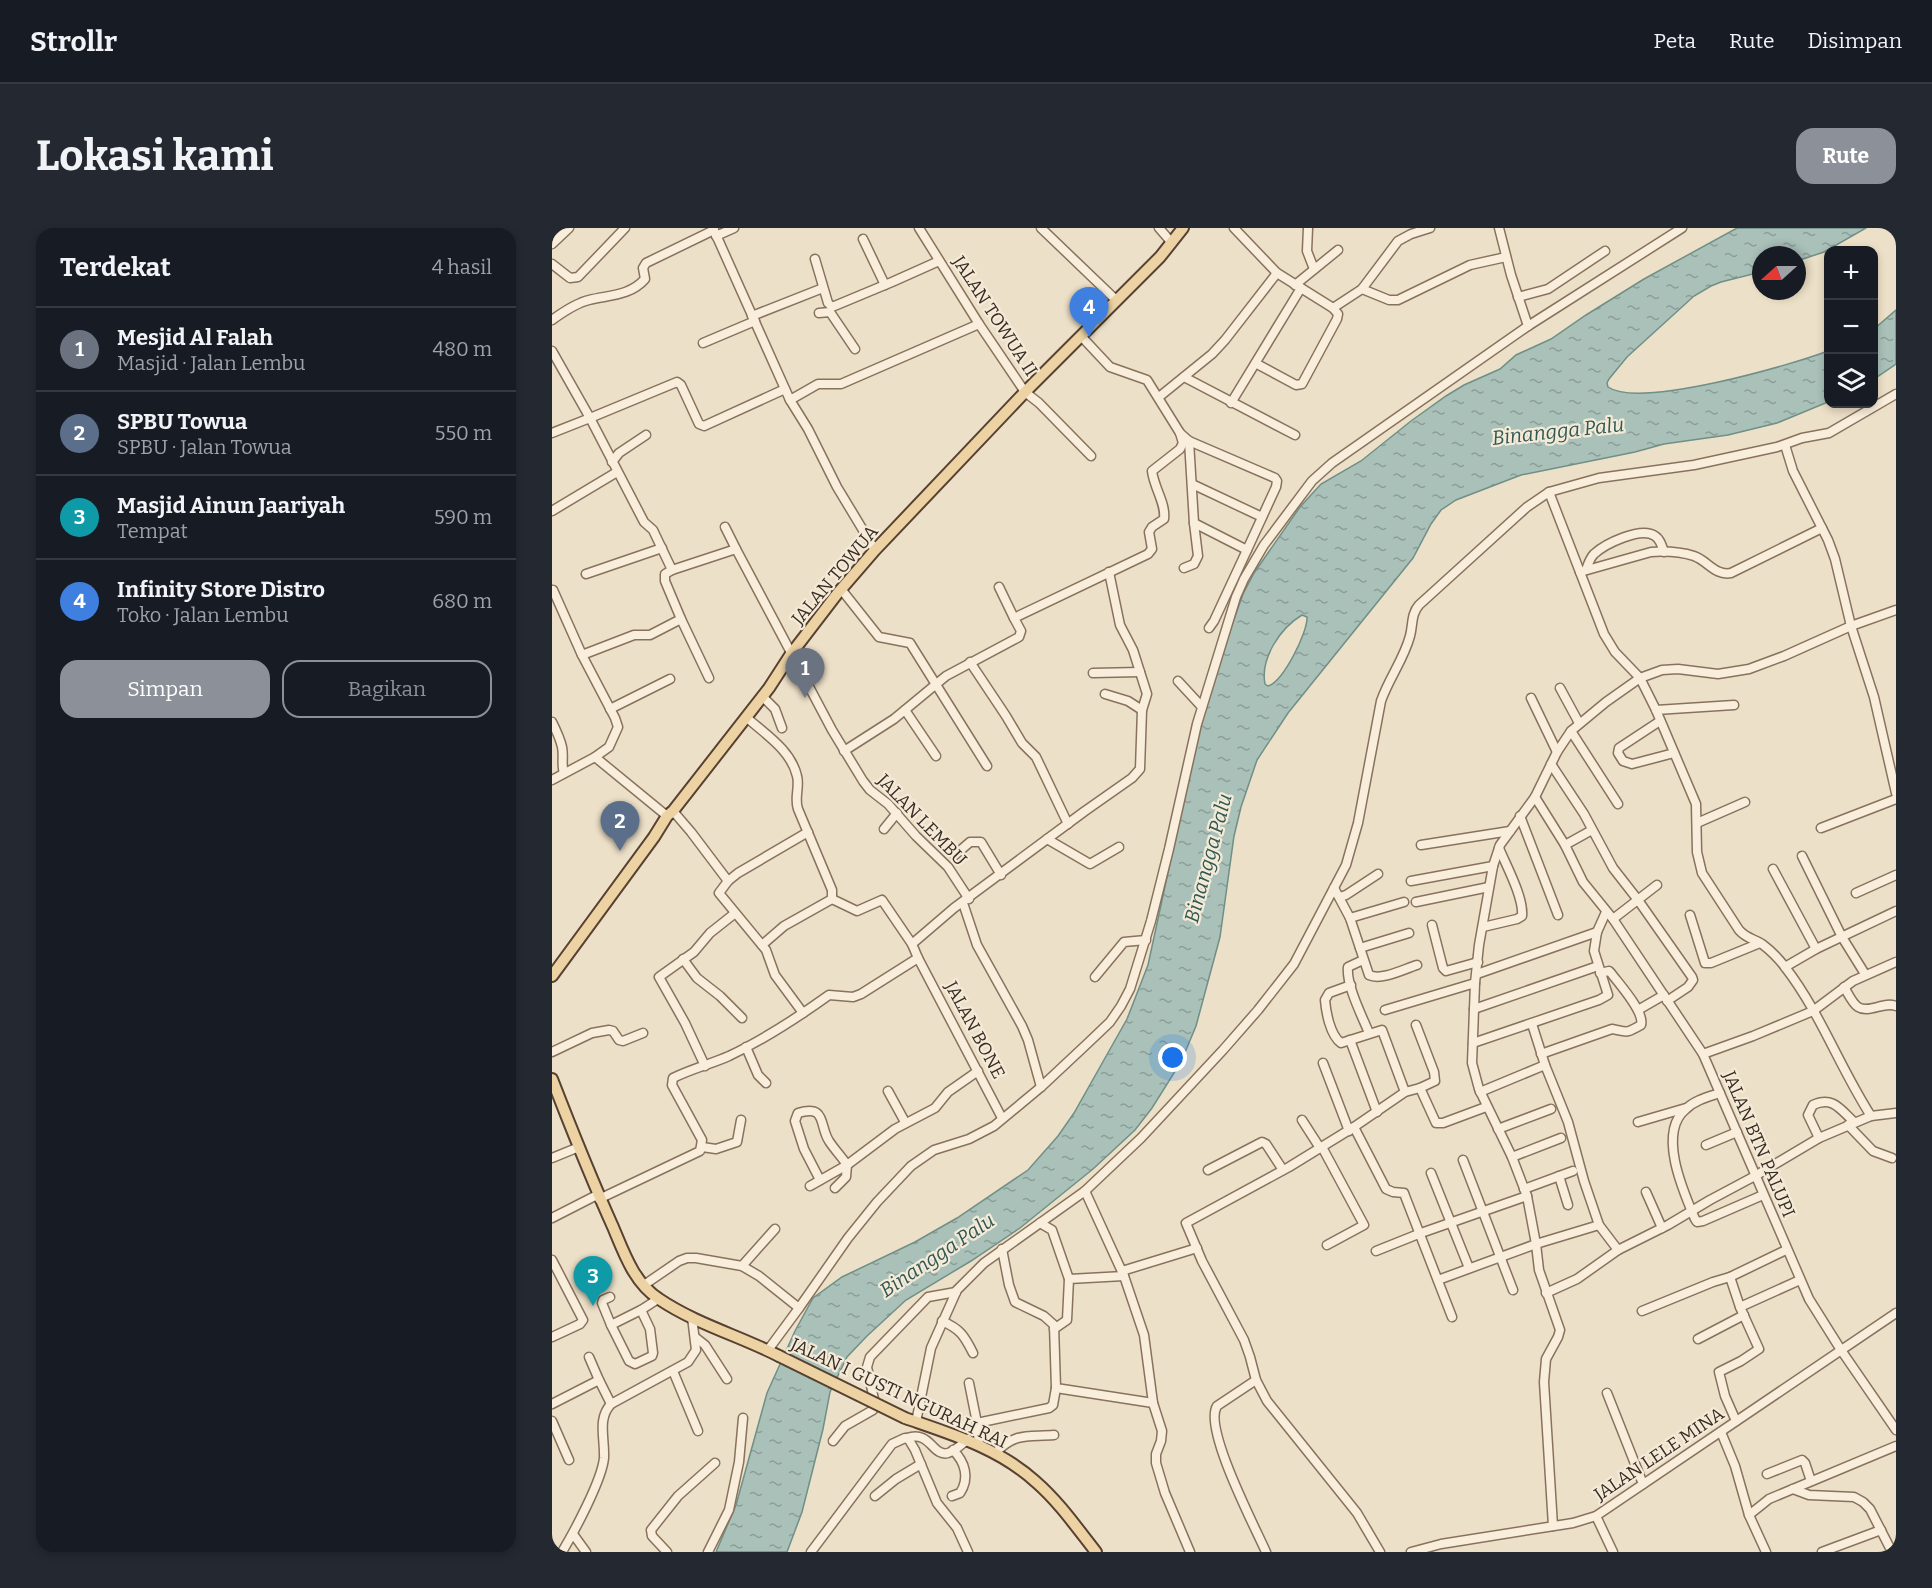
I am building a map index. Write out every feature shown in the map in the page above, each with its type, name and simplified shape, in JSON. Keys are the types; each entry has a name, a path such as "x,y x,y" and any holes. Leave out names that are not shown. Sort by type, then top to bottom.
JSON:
{"main road":[{"name":"JALAN TOWUA","path":"552,976 670,814 762,696 841,589 1025,392 1172,243 1183,228"},
{"name":"JALAN I GUSTI NGURAH RAI","path":"552,1079 598,1197 623,1251 644,1285 658,1299 910,1420 968,1440 995,1453 1036,1482 1096,1552"}],"street":[{"path":"552,244 569,228"},
{"path":"552,264 570,278 578,277 625,228"},
{"path":"552,320 581,303 618,296 640,284 645,279 643,268 645,263 714,231 734,228"},
{"name":"JALAN TOWUA II","path":"919,228 1025,392 1039,403 1091,456"},
{"path":"1041,228 1116,300"},
{"path":"1159,228 1172,243"},
{"path":"1234,228 1277,273 1333,308 1338,314 1302,384 1298,386 1257,364"},
{"path":"1308,228 1308,251 1314,269"},
{"path":"1333,308 1362,289 1394,244 1411,231 1431,228"},
{"path":"1499,228 1528,326"},
{"path":"768,1350 848,1238 877,1202 911,1166 934,1150 977,1135 994,1126 1041,1087 1116,1014 1126,998 1146,939 1202,707 1227,624 1244,579 1264,544 1312,481 1332,463 1528,326 1682,228"},
{"path":"714,231 790,400 808,429 837,487 875,550"},
{"path":"863,239 885,285"},
{"path":"1231,403 1257,364 1298,286 1314,269 1338,250"},
{"path":"1518,297 1548,289 1605,251"},
{"path":"1362,289 1395,301 1470,266 1506,257"},
{"path":"815,259 823,288 825,310 834,317 855,349"},
{"path":"825,310 939,261"},
{"path":"1159,397 1225,340 1277,273"},
{"path":"703,343 823,288"},
{"path":"790,400 818,384 841,384 979,324"},
{"path":"1081,336 1110,367 1147,380 1180,433 1188,441 1275,478 1276,487 1213,624 1209,628"},
{"path":"552,351 644,522 653,530 672,570"},
{"path":"1184,377 1295,435"},
{"path":"552,433 677,382 681,385 699,424 704,426 785,389"},
{"path":"910,1420 931,1348 956,1292 976,1269 1085,1191 1149,1129 1258,1010 1294,964 1346,866 1355,839 1381,701 1387,684 1406,651 1416,609 1433,591 1527,507 1549,492 1599,478 1694,465 1829,433 1896,394"},
{"path":"1014,618 1148,554 1152,549 1149,532 1165,516 1152,471 1180,449 1182,443 1180,433"},
{"path":"612,462 619,453 646,435"},
{"path":"1184,568 1194,564 1198,558 1188,441"},
{"path":"1785,445 1793,471 1835,559 1851,626 1874,697 1896,793"},
{"path":"552,511 617,472"},
{"path":"1192,484 1262,517"},
{"path":"1549,492 1583,571 1610,645 1640,678 1693,797 1697,823 1697,852 1702,873 1746,938 1760,943 1785,967 1814,1011 1871,1116"},
{"path":"1194,523 1247,550"},
{"name":"JALAN LEMBU","path":"725,527 844,751 870,790 897,813 916,836 948,867 966,901 977,945 1028,1040 1041,1087"},
{"path":"1583,571 1652,552 1664,552 1695,556 1718,572 1726,574 1822,528"},
{"path":"1583,571 1594,554 1626,536 1651,534 1657,537 1664,552"},
{"path":"586,573 662,549"},
{"path":"710,678 681,619 664,574 736,549"},
{"path":"912,944 954,908 1137,774 1140,769 1142,710 1147,694 1129,641 1120,625 1109,573"},
{"path":"844,751 905,710 936,682 1019,637 1021,631 999,587"},
{"path":"552,589 618,727 616,736 606,751 552,780"},
{"path":"841,589 879,637 910,643 987,766"},
{"path":"1553,1526 1544,1382 1546,1359 1560,1330 1539,1270 1526,1193 1512,1157 1486,1107 1472,1063 1478,962 1489,887 1499,848 1534,797 1557,752 1571,731 1640,678 1662,670 1678,669 1718,674 1740,671 1784,656 1851,626 1896,610"},
{"path":"582,655 634,635 650,635 681,619"},
{"path":"970,662 1022,743 1036,757 1068,824"},
{"path":"1093,673 1140,672"},
{"path":"610,709 670,679"},
{"path":"1178,681 1202,707"},
{"path":"1560,688 1579,723"},
{"path":"1105,694 1128,701 1142,710"},
{"path":"762,696 775,709 782,728"},
{"path":"1532,698 1557,752"},
{"path":"1656,710 1734,705"},
{"path":"905,710 936,756"},
{"path":"746,717 779,745 790,760 798,779 796,804 831,886 832,899 784,926 762,945"},
{"path":"1660,721 1619,748 1618,753 1623,761 1632,764 1674,753"},
{"path":"552,722 562,745 564,773"},
{"path":"1571,731 1618,804"},
{"path":"595,757 691,832 728,881"},
{"path":"1551,764 1613,867 1693,980 1686,988 1638,1010"},
{"path":"1534,797 1565,845 1583,882 1613,919 1703,1054"},
{"path":"1821,828 1896,799"},
{"path":"1697,823 1745,802"},
{"path":"884,829 897,813"},
{"path":"1520,816 1558,915"},
{"path":"1565,845 1592,830"},
{"path":"1420,845 1510,831"},
{"path":"803,1013 775,975 762,945 734,914 719,891 738,873 808,832"},
{"path":"1047,839 1090,864 1119,847"},
{"path":"955,855 970,842 981,842 1001,875"},
{"path":"1483,927 1522,916 1516,892 1499,848"},
{"path":"1802,856 1842,937 1866,974"},
{"path":"1411,881 1493,866"},
{"path":"1773,869 1816,950"},
{"path":"1340,897 1378,874"},
{"path":"1856,893 1896,875"},
{"path":"1613,919 1657,885"},
{"path":"1416,902 1489,887"},
{"path":"1334,888 1350,918 1369,975 1383,976 1417,965"},
{"name":"JALAN BONE","path":"832,899 860,911 882,900 912,944 1002,1118"},
{"path":"1350,918 1404,902"},
{"path":"1785,967 1896,911"},
{"path":"1473,1043 1532,1024 1608,995 1594,951 1597,932 1606,912"},
{"path":"705,1066 686,1023 659,979 694,952 710,933 734,914"},
{"path":"1690,915 1705,963 1711,963 1760,943"},
{"path":"1432,925 1443,968 1446,971 1478,962"},
{"path":"1385,1010 1476,979 1597,932"},
{"path":"1360,948 1409,933"},
{"path":"1095,977 1124,942 1146,939"},
{"path":"552,1218 698,1154 702,1147 702,1140 672,1085 672,1079 675,1076 705,1066 746,1047 791,1023 828,995 853,997 861,994 918,958"},
{"path":"683,959 697,978 720,996 742,1018"},
{"path":"1363,960 1348,967 1348,975 1369,1033"},
{"name":"JALAN BTN PALUPI","path":"1896,962 1866,974 1844,987 1814,1011 1703,1054 1809,1299 1896,1430"},
{"path":"1474,1009 1599,970 1609,971 1638,1010 1642,1023 1627,1032 1621,1033 1612,1029 1541,1054"},
{"path":"1351,985 1329,993 1325,1000 1336,1040 1341,1043 1382,1030 1405,1092"},
{"path":"1844,987 1856,1006 1863,1009 1886,1004 1896,1006"},
{"path":"1532,1024 1545,1065 1568,1122 1599,1225 1618,1250"},
{"path":"1380,1552 1357,1513 1274,1411 1256,1380 1244,1340 1186,1223 1321,1148 1405,1092 1434,1082 1436,1078 1416,1025"},
{"path":"552,1052 599,1031 613,1031 619,1040 623,1041 643,1033"},
{"path":"1350,1040 1377,1112"},
{"path":"746,1047 758,1074 766,1083"},
{"path":"1323,1063 1352,1129 1386,1189 1404,1193 1452,1317"},
{"path":"1480,1092 1545,1065"},
{"path":"810,1186 847,1164 905,1122 935,1108 948,1092 978,1071"},
{"path":"1420,1088 1436,1123 1443,1123 1486,1107"},
{"path":"888,1091 905,1122"},
{"path":"1638,1122 1686,1108 1720,1093"},
{"path":"1819,1138 1808,1115 1810,1108 1817,1103 1831,1102 1873,1151 1892,1158"},
{"path":"1686,1108 1672,1129 1671,1143 1695,1219 1700,1222 1763,1195"},
{"path":"1498,1129 1551,1109"},
{"path":"820,1180 804,1149 795,1121 798,1113 816,1112 822,1117 828,1140 847,1164 846,1177 835,1188"},
{"path":"1546,1293 1577,1279 1618,1250 1662,1228 1819,1138 1871,1116 1896,1113"},
{"path":"702,1147 716,1149 737,1142 741,1120"},
{"path":"1302,1120 1321,1148 1364,1225"},
{"path":"1706,1145 1737,1132"},
{"path":"1512,1157 1561,1138"},
{"path":"1208,1170 1262,1142 1266,1144 1283,1170"},
{"path":"552,1158 579,1147"},
{"path":"1463,1160 1513,1290"},
{"path":"1376,1251 1483,1211 1573,1171"},
{"path":"1431,1173 1469,1268"},
{"path":"1559,1176 1568,1204"},
{"path":"1085,1191 1123,1274 1144,1335 1154,1404 1162,1431 1156,1463 1165,1493 1190,1552"},
{"path":"1646,1191 1662,1228"},
{"path":"1040,1223 1052,1230 1069,1279 1067,1320 1054,1329"},
{"path":"1328,1245 1364,1225 1375,1225"},
{"path":"1438,1280 1536,1244 1599,1225"},
{"path":"742,1266 775,1229"},
{"path":"1069,1279 1123,1274 1197,1248"},
{"path":"977,1423 1049,1408 1053,1405 1056,1388 1054,1325 1015,1302 1002,1250"},
{"path":"1642,1311 1730,1277 1786,1250"},
{"path":"644,1285 687,1258 742,1266 759,1276 799,1308"},
{"path":"552,1260 583,1322 552,1337"},
{"path":"1730,1277 1742,1311 1760,1349 1721,1370 1718,1374 1736,1421"},
{"path":"1698,1339 1742,1311 1800,1280"},
{"path":"833,1441 845,1426 873,1410 875,1404 867,1367 870,1357 928,1297 956,1292"},
{"path":"610,1297 602,1303 610,1325 629,1361 637,1364 652,1356 653,1353 650,1329 641,1310"},
{"path":"610,1325 658,1299"},
{"name":"JALAN LELE MINA","path":"1411,1552 1441,1544 1553,1526 1596,1516 1896,1313"},
{"path":"562,1552 573,1534 602,1469 603,1414 611,1404 688,1362 696,1350 692,1317"},
{"path":"942,1321 965,1336 973,1353"},
{"path":"696,1337 705,1345 727,1379"},
{"path":"589,1357 611,1404"},
{"path":"673,1371 698,1431"},
{"path":"552,1404 599,1380"},
{"path":"1256,1380 1213,1411 1228,1470 1266,1552"},
{"path":"969,1383 979,1445"},
{"path":"1056,1388 1154,1404"},
{"path":"1607,1393 1643,1484"},
{"path":"708,1552 729,1510 739,1462 743,1418"},
{"path":"552,1421 569,1460"},
{"path":"1721,1432 1735,1466 1749,1515 1766,1552"},
{"path":"995,1453 1007,1442 1017,1437 1054,1435"},
{"path":"811,1552 892,1444 902,1438 922,1436 941,1453 950,1453 968,1440"},
{"path":"906,1438 912,1444 937,1503 957,1528 968,1552"},
{"path":"1749,1515 1770,1499 1896,1446"},
{"path":"952,1496 960,1493 966,1480 963,1460 953,1450"},
{"path":"1767,1474 1802,1460 1805,1462 1811,1481"},
{"path":"667,1552 652,1536 651,1530 678,1496 715,1463"},
{"path":"875,1496 896,1479 921,1464"},
{"path":"1793,1489 1809,1495 1854,1497 1866,1504 1892,1552"},
{"path":"1596,1516 1613,1552"},
{"path":"1822,1552 1881,1530"},
{"path":"573,1534 586,1552"}],"water":[{"name":"Binangga Palu","path":"1737,228 1866,228 1834,246 1824,246 1824,252 1806,258 1806,246 1752,246 1752,274 1721,282 1694,296 1627,357 1607,383 1608,387 1625,392 1651,393 1682,389 1783,366 1824,352 1824,404 1777,423 1728,435 1664,444 1521,475 1456,500 1441,510 1413,558 1288,713 1257,760 1234,836 1220,937 1196,1026 1181,1062 1152,1108 1135,1130 1093,1169 1020,1228 906,1300 847,1357 830,1392 802,1512 787,1552 716,1552 736,1505 767,1393 795,1331 813,1298 842,1277 915,1242 957,1218 1028,1170 1058,1136 1074,1113 1127,1019 1148,965 1201,720 1232,625 1243,594 1254,573 1300,507 1321,484 1361,461 1446,396 1500,369 1516,355 1551,339 1644,279","holes":["1302,615 1307,617 1294,656 1281,676 1268,686 1265,684 1264,674 1273,645 1286,628"]},
{"path":"1896,310 1896,364 1878,376 1878,354 1878,326"}],"place":[{"name":"Infinity Store Distro","path":"1089,337"},
{"name":"Mesjid Al Falah","path":"805,698"},
{"name":"SPBU Towua","path":"620,851"},
{"name":"Masjid Ainun Jaariyah","path":"593,1306"}]}
